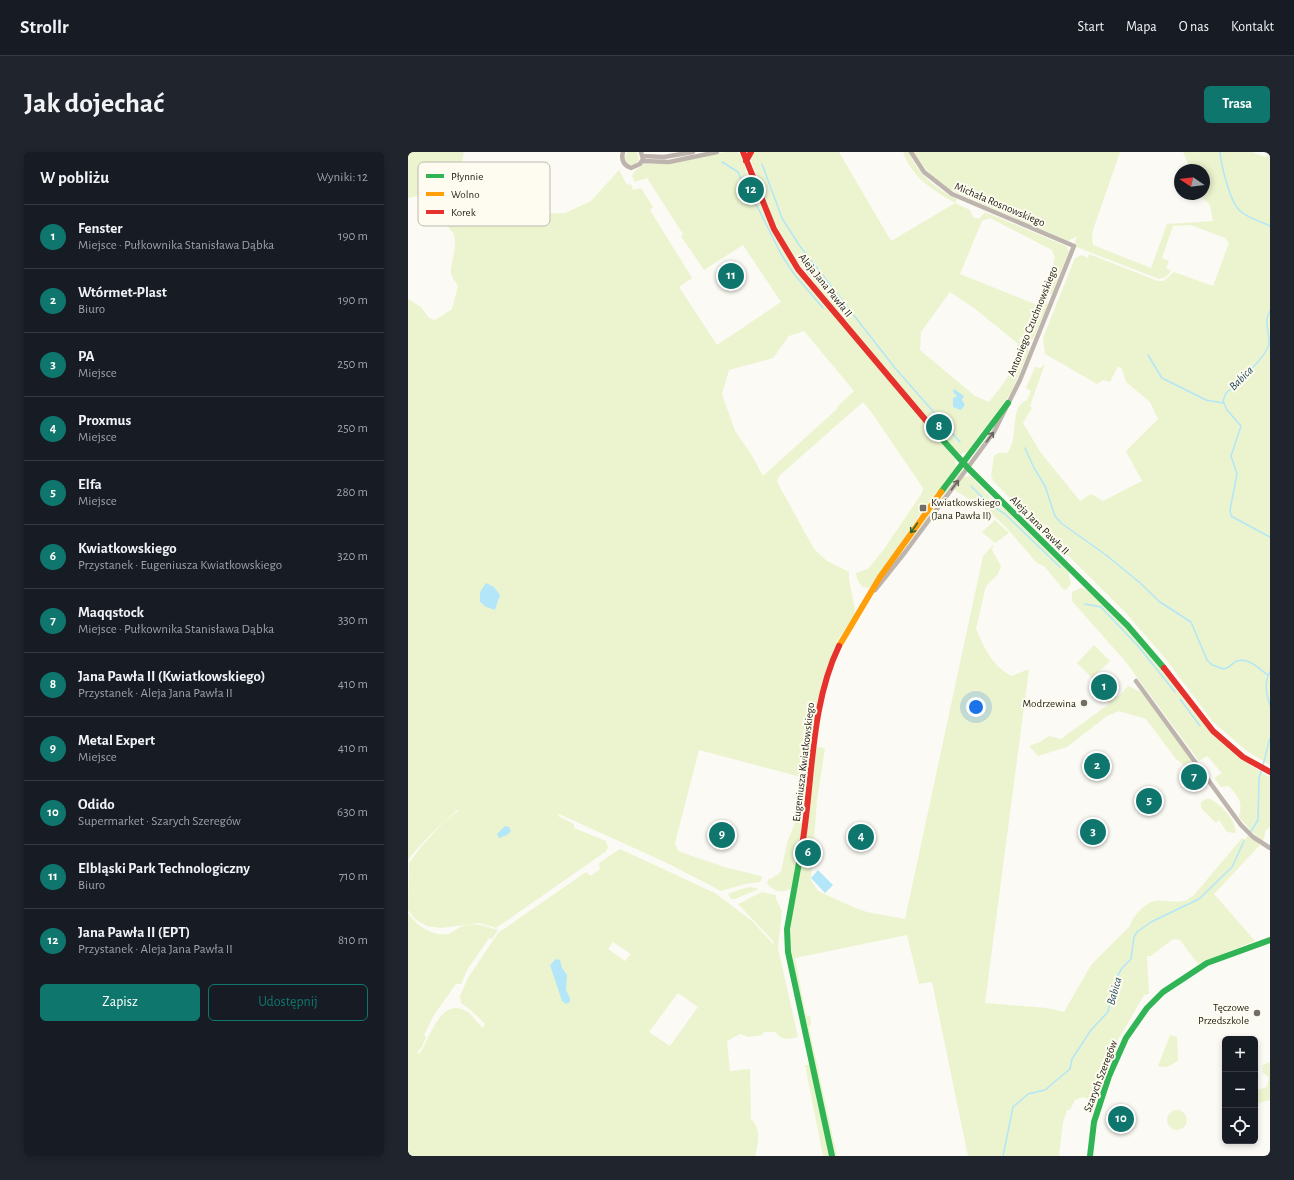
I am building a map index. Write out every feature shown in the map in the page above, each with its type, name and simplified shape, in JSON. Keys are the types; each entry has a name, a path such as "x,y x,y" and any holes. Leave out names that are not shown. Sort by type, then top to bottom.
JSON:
{"street":[{"path":"623,152 622,160 627,166 634,168 642,156"},
{"path":"642,156 664,157 692,152"},
{"path":"642,156 668,162 717,152"},
{"name":"Aleja Jana Pawła II","path":"743,152 774,229 798,269 963,463 1128,626 1156,658 1203,720 1230,747 1243,757 1270,772"},
{"path":"746,161 751,152"},
{"name":"Michała Rosnowskiego","path":"911,152 924,172 941,187 952,194 1074,246"},
{"name":"Antoniego Czuchnowskiego","path":"963,463 1008,403 1020,380 1074,246"},
{"name":"Antoniego Czuchnowskiego","path":"968,468 994,432 1006,411 1008,403"},
{"name":"Eugeniusza Kwiatkowskiego","path":"832,1156 788,952 788,929 806,821 823,688 838,647 870,593 917,524 963,463"},
{"name":"Eugeniusza Kwiatkowskiego","path":"870,593 906,551 968,468"},
{"path":"1136,681 1246,831 1270,848"},
{"name":"Szarych Szeregów","path":"1090,1156 1094,1122 1109,1076 1126,1038 1147,1008 1167,990 1207,963 1270,940"}],"green space":[{"path":"632,151 637,153 639,158 637,163 632,165 627,163 625,158 627,153"},
{"path":"408,152 464,152 462,162 418,162 418,196 408,198"},
{"path":"725,152 737,152 744,162 747,175 745,176 750,191 759,202 775,237 796,270 955,459 956,469 920,514 872,587 868,588 860,584 856,573 868,569 884,549 922,493 923,488 872,413 863,402 779,476 777,482 814,549 827,561 849,572 855,614 839,638 822,681 803,821 792,887 786,891 775,890 767,883 769,878 771,879 781,872 787,843 796,820 801,777 699,750 675,843 678,851 724,867 761,876 762,878 760,882 745,884 721,891 665,862 559,814 558,816 574,824 574,828 606,841 608,848 605,852 496,928 480,923 441,928 427,926 415,919 408,910 409,863 420,848 444,822 458,811 457,810 443,822 408,860 408,299 421,307 429,318 435,320 452,309 458,286 451,274 455,248 455,238 447,226 550,226 550,213 565,213 591,201 619,170 627,185 631,184 633,190 641,188 653,207 650,210 692,278 679,287 717,345 781,302 743,245 704,270 681,236 683,234 647,178 635,182 632,176 635,171 644,164 671,164","holes":["804,331 854,391 838,406 837,409 763,476 751,454 735,431 722,394 729,370 773,358 789,336","494,587 499,599 495,610 486,607 480,602"]},
{"path":"754,152 839,152 891,241 955,203 970,210 973,217 979,219 985,212 1066,246 1069,251 1052,294 1044,294 1055,258 1052,250 990,218 982,221 960,274 1040,306 1043,299 1048,305 1033,339 1026,340 1021,337 1019,340 1027,346 1029,351 1011,393 968,451 961,454 951,447 793,256 771,216 751,159","holes":["950,292 974,308 1017,343 1018,351 1014,367 989,402 975,396 920,350 921,332"]},
{"path":"903,152 909,152 917,167 928,180 942,191 957,199 955,203 924,182 912,169"},
{"path":"913,152 1120,152 1092,233 1093,245 1151,268 1167,224 1213,221 1210,205 1205,200 1210,200 1210,164 1188,164 1183,152 1252,152 1265,157 1270,152 1270,765 1248,752 1213,722 1165,658 1125,612 992,480 993,479 991,476 994,456 998,453 1007,453 1011,447 1018,409 1021,404 1027,400 1031,391 1026,388 1035,367 1040,368 1045,364 1030,406 1032,408 1023,423 1041,453 1080,501 1091,494 1103,501 1142,481 1126,451 1158,419 1150,402 1126,382 1122,369 1118,366 1110,382 1103,380 1097,384 1045,354 1043,338 1075,258 1082,255 1088,258 1089,254 1158,281 1164,281 1174,272 1213,286 1229,243 1225,238 1191,225 1173,226 1162,258 1169,261 1166,268 1171,271 1166,277 1159,279 1074,246 1077,236 1068,241 948,189 929,173"},
{"path":"961,470 963,470 875,588 918,524"},
{"path":"969,476 973,478 989,496 1006,510 1068,571 1071,584 1066,590 1063,589 1044,566 1037,563 1004,525 988,511 953,489 963,477"},
{"path":"995,520 1009,533 994,544 995,543 982,532"},
{"path":"994,544 992,550 1001,566 998,574 986,586 976,629 982,643 999,668 1012,676 1029,669 985,1003 1047,1008 1064,1012 1091,965 1130,926 1140,910 1148,904 1156,901 1180,902 1189,899 1242,838 1245,840 1248,835 1260,845 1214,894 1255,941 1198,964 1180,940 1173,939 1151,956 1147,956 1149,994 1144,995 1118,1040 1099,1085 1095,1084 1089,1099 1083,1097 1075,1100 1070,1110 1067,1110 1063,1122 1059,1156 968,1156 932,982 919,984 907,935 795,958 806,1015 810,1016 811,1024 809,1027 837,1156 823,1156 805,1065 812,1065 787,941 815,747 825,748 817,800 811,880 818,891 853,907 867,912 905,919 983,556"},
{"path":"1081,588 1087,590 1136,639 1203,723 1217,738 1249,765 1270,777 1270,827 1266,830 1263,841 1251,831 1239,817 1241,807 1240,803 1229,786 1221,787 1214,778 1222,773 1207,756 1199,761 1125,661 1072,601 1072,592"},
{"path":"1094,645 1110,661 1092,678 1077,663"},
{"path":"1128,686 1141,692 1195,765 1193,767 1185,766 1176,759 1146,719 1119,711 1107,716 1067,747 1038,756 1029,746 1040,742 1049,736 1061,739 1109,704 1106,699 1119,696"},
{"path":"1206,799 1211,799 1220,805 1228,814 1234,823 1236,833 1227,832 1219,820 1216,823 1201,808 1201,802"},
{"path":"620,849 715,893 752,921 773,944 774,942 738,904 762,892 776,895 776,899 782,911 778,948 798,1037 785,1039 780,1037 775,1032 764,1032 762,1035 749,1037 740,1034 727,1041 730,1071 750,1069 751,1119 757,1127 758,1132 755,1156 408,1156 408,913 411,918 426,930 439,934 451,933 462,926 467,925 483,926 498,930 492,939 489,938 467,970 461,984 456,984 434,1015 424,1035 426,1037 422,1047 417,1052 419,1054 437,1021 450,1009 458,1008 468,1012 483,1028 485,1024 461,1003 460,996 468,978 498,933 586,872 591,876 600,869 599,863","holes":["613,942 631,954 625,961 608,949","678,993 698,1007 670,1046 649,1032"]},
{"path":"750,887 759,889 735,899 731,899 728,894 741,889"},
{"path":"1170,1035 1177,1037 1178,1060 1167,1067 1158,1066"},
{"path":"1270,1062 1270,1100 1258,1103 1258,1090 1267,1087 1269,1077 1262,1072 1263,1065"},
{"path":"1177,1110 1184,1113 1187,1120 1184,1127 1177,1130 1170,1127 1167,1120 1170,1113"}],"water":[{"path":"954,389 964,396 962,400 965,405 961,410 953,407 953,398 957,396 953,392"},
{"path":"486,583 494,587 500,595 495,610 486,607 480,602 480,592"},
{"path":"505,826 509,827 511,831 507,835 499,838 497,834"},
{"path":"818,870 833,885 825,893 811,878"},
{"path":"556,959 560,960 562,968 567,975 566,990 570,998 570,1002 566,1004 562,1001 550,965"}],"waterway":[{"name":"Babica","path":"1220,152 1226,182 1232,199 1239,210 1246,215 1270,226"},
{"path":"722,162 738,172 747,192 757,206 781,254 794,274 823,308"},
{"path":"762,164 782,218 799,245 895,368 960,442"},
{"name":"Babica","path":"1270,311 1267,319 1269,340 1267,349 1263,356 1237,384 1226,393 1223,401 1227,410 1241,426 1231,456 1237,474 1230,510 1231,516 1270,537"},
{"path":"1148,355 1162,378 1206,400 1223,403"},
{"path":"1025,448 1033,466 1045,486 1055,516 1061,523 1106,555 1139,582 1160,602 1191,622 1207,660 1212,665 1224,669 1241,660 1250,662 1268,675"},
{"path":"971,486 989,504 1005,514 1060,567"},
{"path":"1085,604 1101,607 1138,646 1175,692"},
{"name":"Babica","path":"1270,672 1266,688 1270,705"},
{"path":"1180,699 1200,726"},
{"name":"Babica","path":"1263,765 1270,738"},
{"name":"Babica","path":"1251,831 1258,820 1259,778 1262,769"},
{"name":"Babica","path":"1003,1156 1013,1107 1028,1094 1045,1090 1070,1069 1072,1059 1091,1030 1108,1012 1115,980 1122,968 1131,959 1134,937 1137,932 1151,922 1199,899 1232,867 1244,841"}],"traffic: fast":[{"path":"941,492 1008,403"},
{"path":"940,437 968,468 1128,626 1164,668"},
{"path":"802,846 787,929 788,952 832,1156"},
{"path":"1090,1156 1094,1122 1109,1076 1126,1038 1147,1008 1163,992 1207,963 1270,940"}],"traffic: slow":[{"path":"839,646 880,577 941,492"}],"traffic: jam":[{"path":"743,152 774,229 798,269 940,437"},
{"path":"746,161 751,152"},
{"path":"802,846 817,718 830,669 839,646"},
{"path":"1164,668 1213,731 1243,757 1270,772"}],"place":[{"name":"Jana Pawła II (EPT)","path":"751,190"},
{"name":"Elbląski Park Technologiczny","path":"731,276"},
{"name":"Jana Pawła II (Kwiatkowskiego)","path":"939,427"},
{"name":"Kwiatkowskiego (Jana Pawła II)","path":"923,508"},
{"name":"Fenster","path":"1104,687"},
{"name":"Modrzewina","path":"1084,703"},
{"name":"Wtórmet-Plast","path":"1097,766"},
{"name":"Maqqstock","path":"1194,777"},
{"name":"Elfa","path":"1149,801"},
{"name":"PA","path":"1093,832"},
{"name":"Metal Expert","path":"722,835"},
{"name":"Proxmus","path":"861,837"},
{"name":"Kwiatkowskiego","path":"808,853"},
{"name":"Tęczowe Przedszkole","path":"1257,1013"},
{"name":"Odido","path":"1121,1119"}]}
